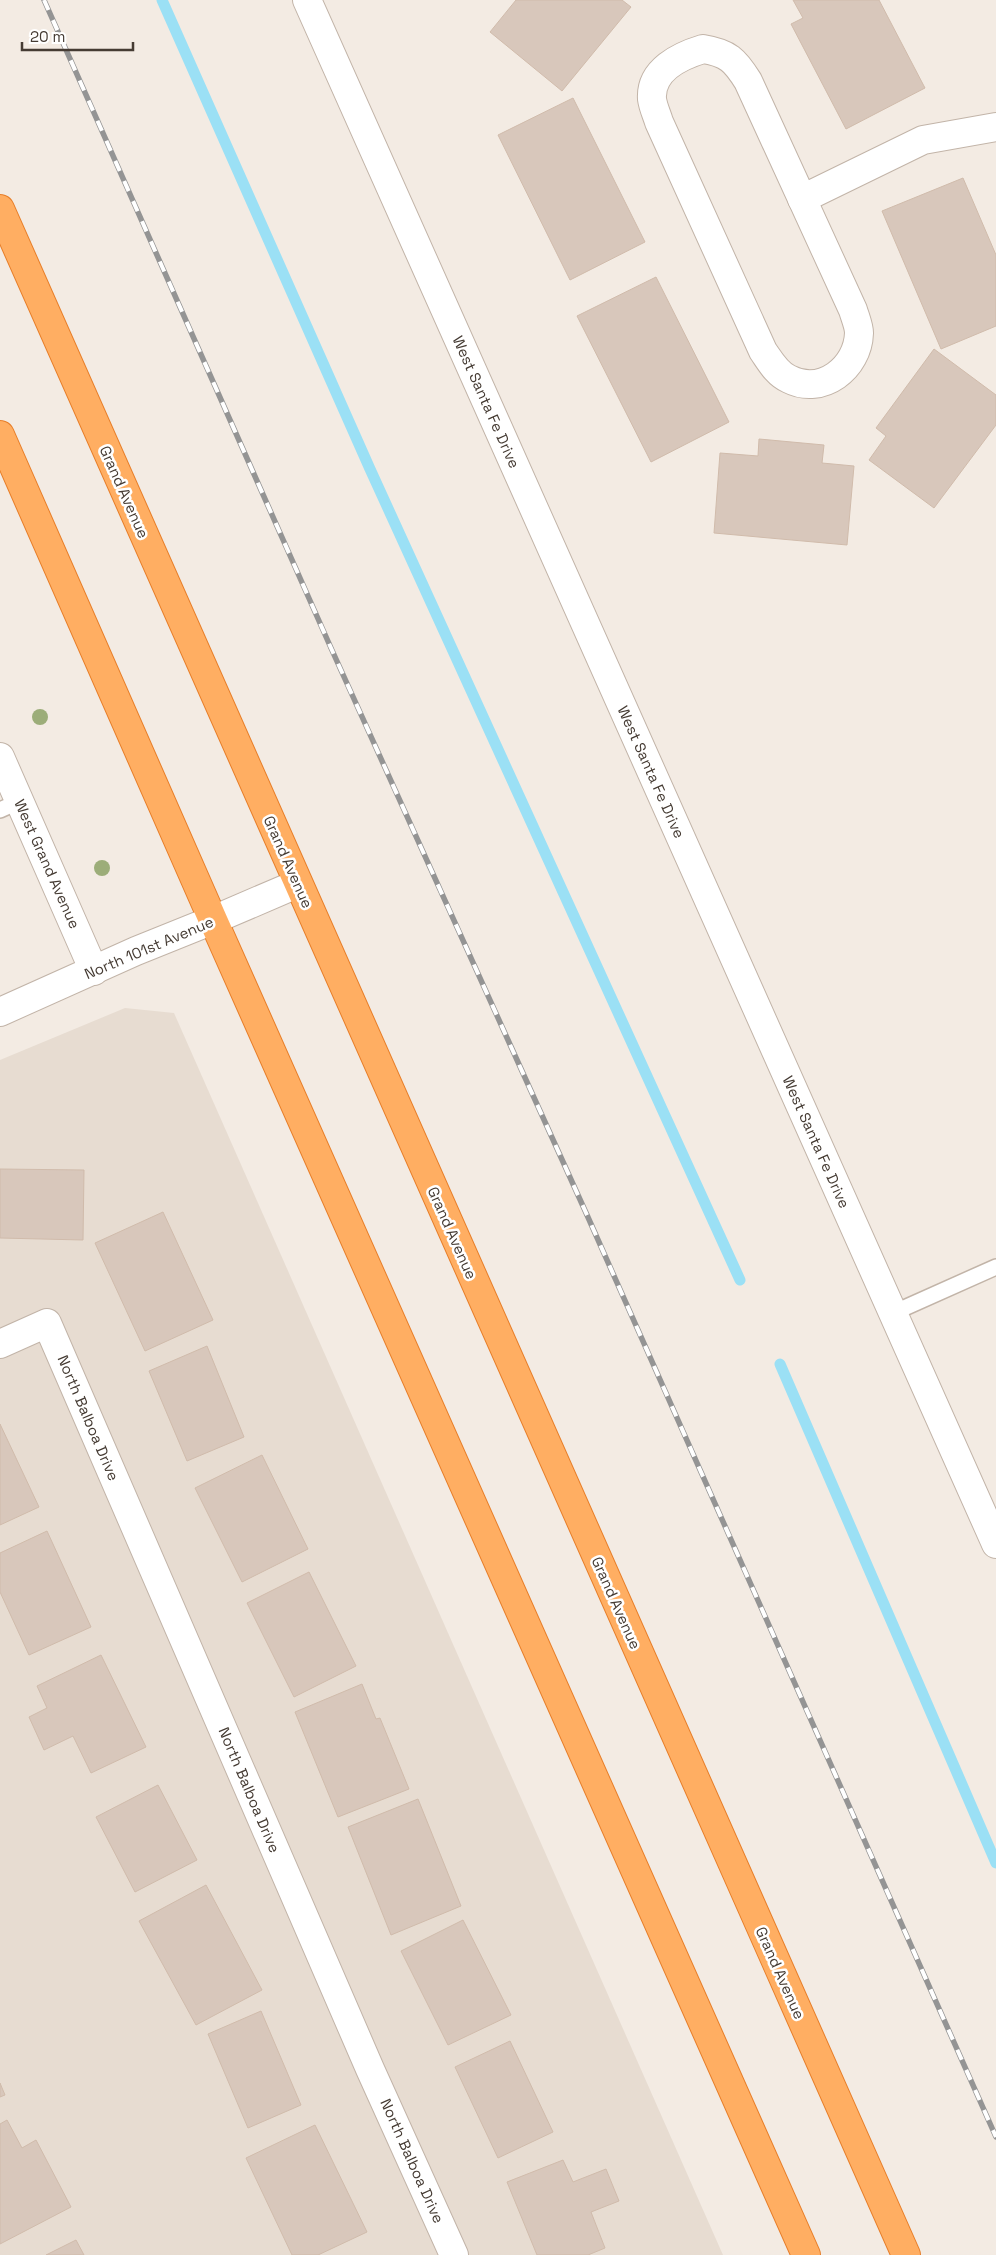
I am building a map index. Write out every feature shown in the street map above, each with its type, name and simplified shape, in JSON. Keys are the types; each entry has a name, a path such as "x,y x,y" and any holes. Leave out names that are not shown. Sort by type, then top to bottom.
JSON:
{"highway":[{"name":"Grand Avenue","path":"0,209 297,884 906,2255"},
{"path":"0,434 213,920 806,2255"}],"street":[{"name":"West Santa Fe Drive","path":"307,0 996,1544"},
{"path":"703,49 722,52 737,64 748,81 802,198 853,310 859,332 855,352 845,370 828,382 805,386 787,379 774,367 763,350 659,122 652,99 657,77 672,62 703,49"},
{"path":"802,198 923,140 996,127"},
{"name":"West Grand Avenue","path":"0,757 10,805 94,971"},
{"name":"North 101st Avenue","path":"0,1012 136,951 297,884"},
{"name":"North Balboa Drive","path":"0,1344 47,1323 370,2069 454,2255"}],"lane":[{"path":"893,1313 996,1267"}],"shaded area":[{"path":"125,1008 174,1013 723,2255 0,2255 0,1060"}],"building":[{"path":"516,0 622,0 631,7 562,91 490,32"},
{"path":"793,0 879,0 925,88 846,129 791,24 803,18"},
{"path":"573,98 645,242 570,280 498,135"},
{"path":"963,178 996,255 996,326 941,349 882,211"},
{"path":"656,277 729,422 651,462 577,316"},
{"path":"934,349 996,395 996,425 934,508 869,460 886,436 876,428"},
{"path":"759,439 824,445 822,463 854,466 847,545 714,533 720,453 758,456"},
{"path":"0,1169 84,1170 83,1240 0,1238"},
{"path":"163,1212 213,1320 145,1351 95,1243"},
{"path":"207,1346 244,1437 187,1461 149,1371"},
{"path":"0,1424 39,1507 0,1525"},
{"path":"262,1455 308,1549 242,1582 195,1488"},
{"path":"47,1531 91,1627 29,1655 0,1592 0,1553"},
{"path":"309,1572 356,1666 294,1697 247,1603"},
{"path":"101,1655 146,1747 91,1773 73,1736 44,1750 29,1717 47,1708 37,1686"},
{"path":"362,1684 376,1719 380,1718 409,1789 338,1817 295,1712"},
{"path":"158,1785 197,1860 135,1892 96,1817"},
{"path":"418,1799 461,1906 391,1935 348,1827"},
{"path":"206,1885 262,1990 196,2025 139,1921"},
{"path":"463,1920 511,2015 448,2045 401,1951"},
{"path":"261,2011 301,2105 248,2128 208,2034"},
{"path":"510,2041 553,2132 498,2158 455,2067"},
{"path":"0,2083 5,2095 0,2097"},
{"path":"7,2120 22,2148 36,2140 71,2207 0,2244 0,2124"},
{"path":"315,2125 367,2232 318,2255 292,2255 246,2158"},
{"path":"563,2160 573,2182 606,2169 619,2201 591,2212 605,2248 588,2255 537,2255 507,2182"},
{"path":"76,2240 84,2255 46,2255"}],"waterway":[{"path":"162,0 370,469 740,1280"},
{"path":"780,1364 996,1863"}],"railway":[{"path":"44,0 331,648 587,1215 996,2137"}]}
